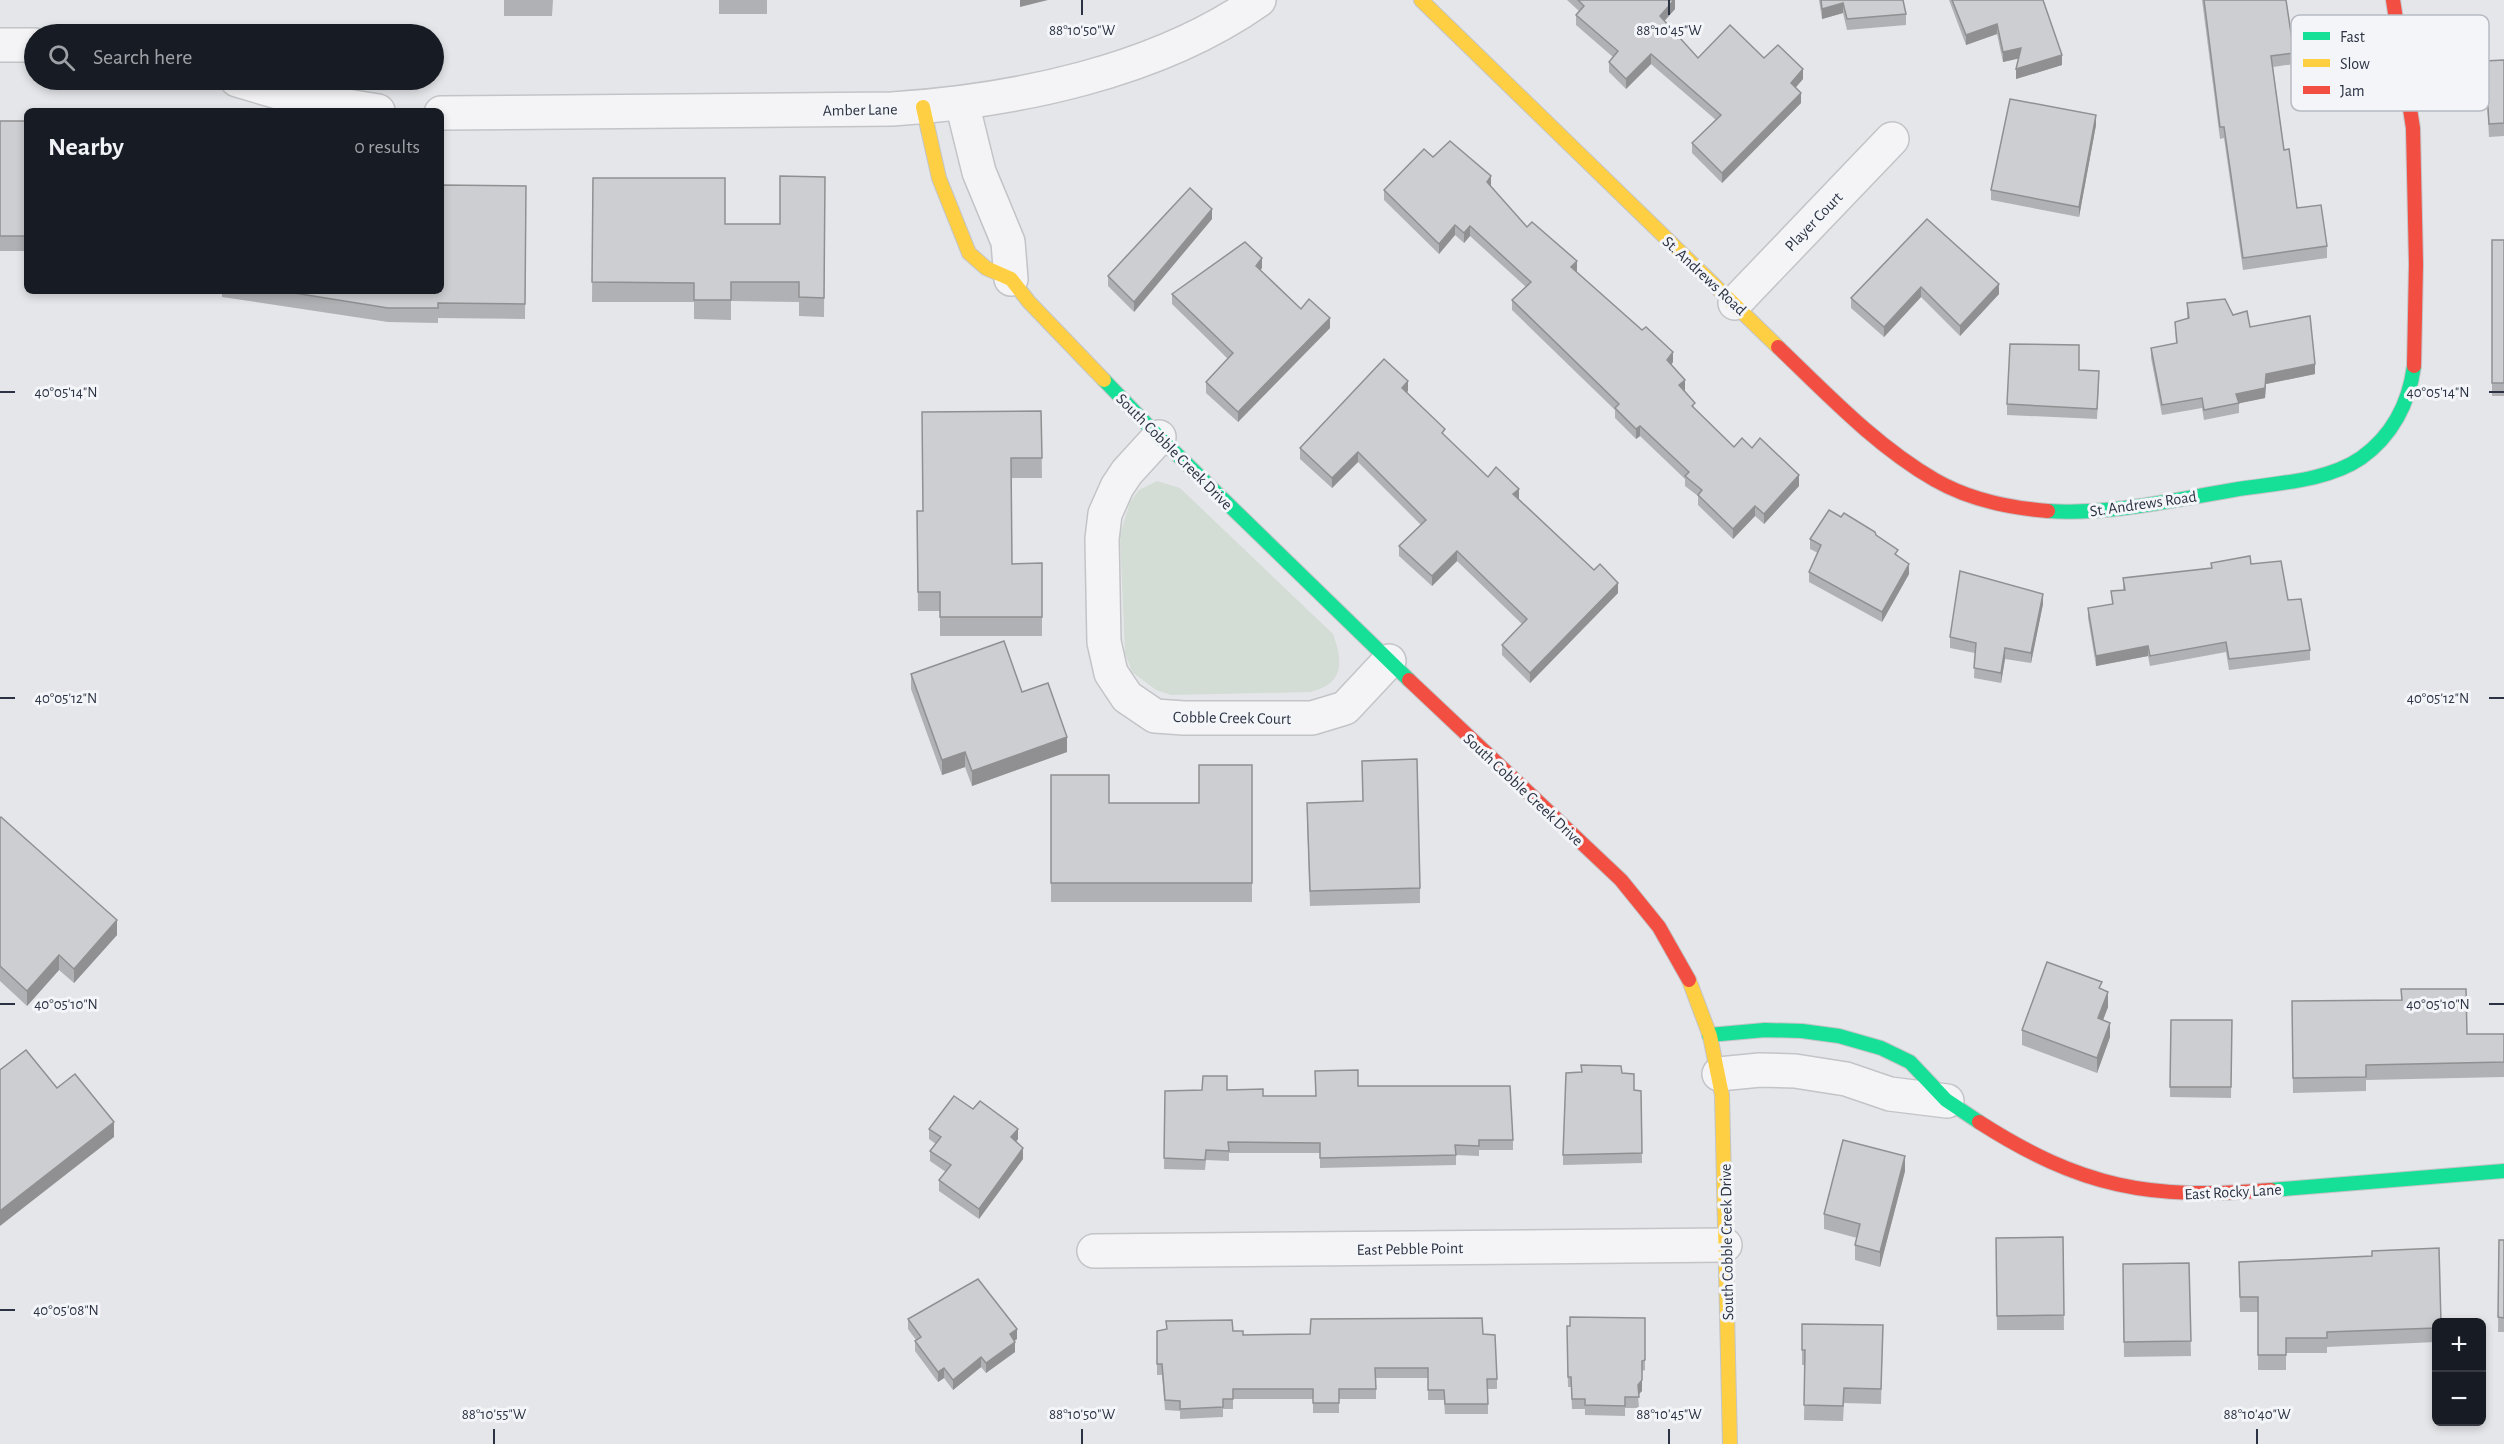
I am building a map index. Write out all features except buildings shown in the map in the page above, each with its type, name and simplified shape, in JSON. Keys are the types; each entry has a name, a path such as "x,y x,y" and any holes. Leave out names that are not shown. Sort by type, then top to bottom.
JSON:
{"street":[{"name":"Amber Lane","path":"444,113 859,110 962,103 1026,92 1092,76 1167,49 1229,21 1259,0"},
{"name":"St. Andrews Road","path":"1421,0 1830,397 1894,453 1936,481 1977,498 2027,509 2091,512 2321,475 2359,459 2378,444 2398,418 2411,388 2415,359 2416,264 2413,128 2410,111"},
{"name":"St. Andrews Road","path":"2393,0 2395,15"},
{"path":"0,45 24,45"},
{"path":"271,90 298,98 360,108"},
{"path":"962,103 979,172 1008,242 1011,279"},
{"name":"South Cobble Creek Drive","path":"923,107 939,178 969,253 986,268 1011,279 1029,302 1159,436 1389,661 1642,903 1677,953 1709,1035 1719,1074 1724,1126 1730,1444"},
{"name":"Player Court","path":"1735,303 1892,139"},
{"name":"Cobble Creek Court","path":"1159,436 1127,472 1105,514 1102,539 1104,642 1111,673 1127,697 1155,716 1312,718 1346,708 1389,661"},
{"name":"East Rocky Lane","path":"1709,1035 1749,1029 1804,1030 1879,1047 1906,1059 1947,1101 2020,1149 2056,1167 2101,1182 2144,1191 2183,1195 2228,1195 2389,1179 2504,1171"},
{"name":"East Rocky Lane","path":"1719,1074 1760,1070 1795,1071 1846,1079 1890,1094 1947,1101"},
{"name":"East Pebble Point","path":"1094,1251 1725,1245"}],"shaded area":[{"path":"1157,481 1180,488 1333,634 1339,654 1339,667 1329,684 1311,692 1171,695 1156,690 1132,672 1125,653 1120,535 1130,502 1139,490"}],"traffic: fast":[{"path":"2048,511 2095,511 2141,506 2316,477 2332,472 2361,458 2382,440 2403,406 2414,366"},
{"path":"1104,380 1159,437 1409,680"},
{"path":"1709,1035 1765,1030 1802,1031 1839,1036 1881,1048 1910,1062 1946,1100 1979,1122"},
{"path":"2271,1190 2504,1171"}],"traffic: slow":[{"path":"1421,0 1778,347"},
{"path":"923,107 939,178 969,253 986,268 1011,279 1029,302 1104,380"},
{"path":"1689,980 1710,1036 1722,1095 1730,1444"}],"traffic: jam":[{"path":"2393,0 2395,15"},
{"path":"2410,111 2413,128 2416,264 2414,366"},
{"path":"1778,347 1872,435 1935,480 1990,502 2048,511"},
{"path":"1409,680 1621,880 1659,927 1689,980"},
{"path":"1979,1122 2051,1162 2118,1184 2189,1193 2271,1190"}]}
